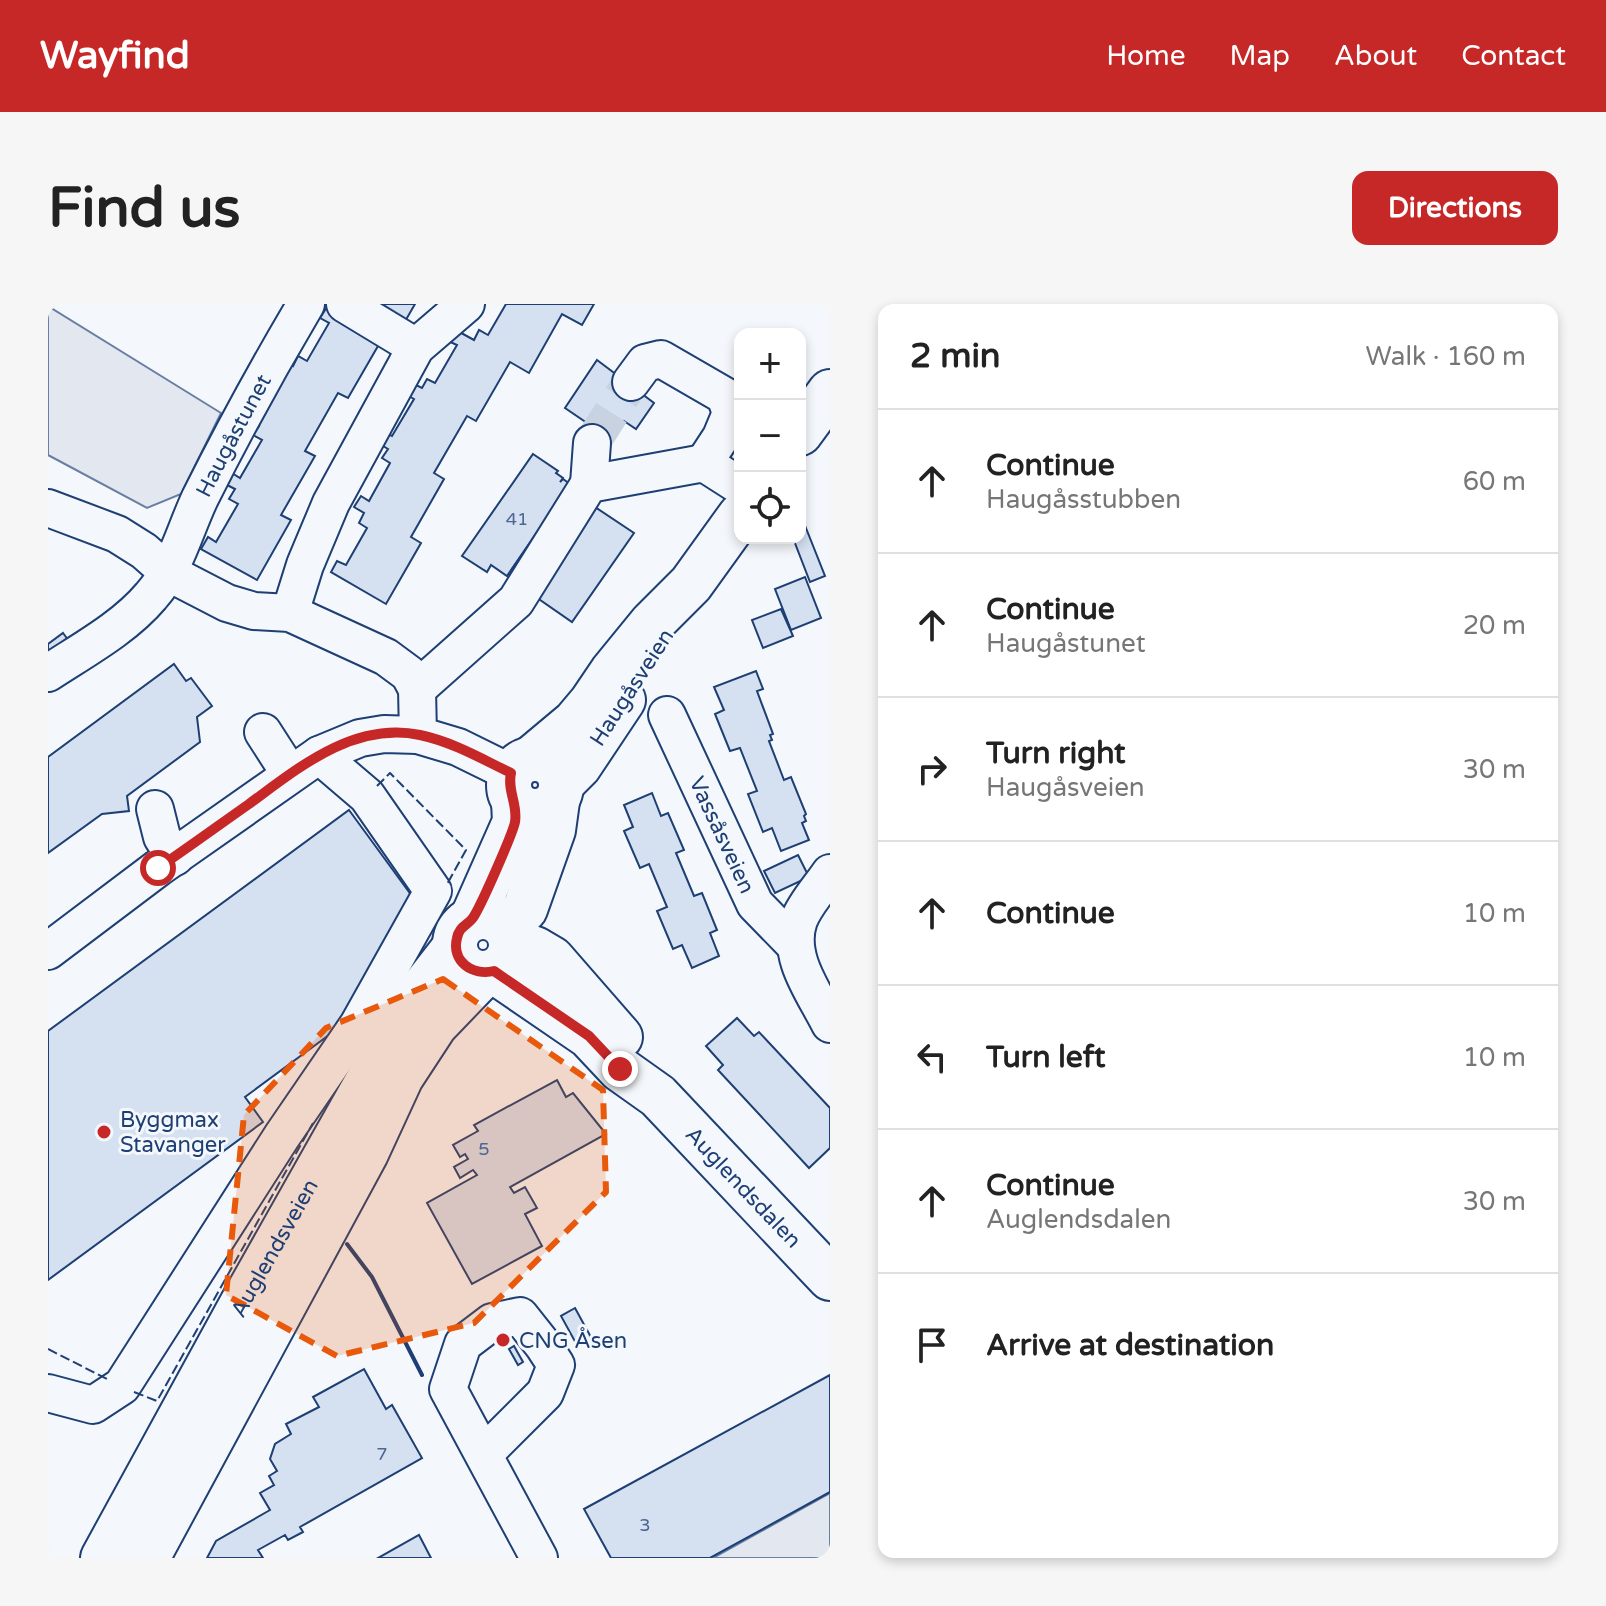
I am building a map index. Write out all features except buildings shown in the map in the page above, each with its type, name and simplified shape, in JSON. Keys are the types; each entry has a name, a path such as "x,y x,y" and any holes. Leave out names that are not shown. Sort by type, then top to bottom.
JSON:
{"main road":[{"path":"806,425 830,392"},
{"name":"Haugåsveien","path":"535,783 579,766 667,634 691,584 734,524"},
{"path":"487,946 515,822 535,783"},
{"name":"Auglendsdalen","path":"487,946 589,1036 620,1069 658,1096 830,1278"},
{"name":"Auglendsveien","path":"103,1558 413,1001 487,946"},
{"name":"Auglendsveien","path":"147,1558 366,1153 401,1077 487,946"}],"street":[{"name":"Haugåstunet","path":"48,673 121,624 150,598 169,573 198,503 243,413 306,304"},
{"path":"345,304 416,347"},
{"path":"290,613 305,565 331,503 416,347 466,304"},
{"path":"631,382 645,363 661,359 725,396 731,413 721,437 704,463"},
{"path":"417,689 516,601 589,484 592,443"},
{"path":"589,484 704,463 734,482"},
{"path":"48,508 117,534 144,551 169,573 227,603 254,611 290,613 386,657 409,674 417,689 418,735"},
{"name":"Vassåsveien","path":"667,715 755,904 793,943 798,962 830,1024"},
{"path":"48,1393 93,1405 122,1386 282,1136 358,1025 433,891 367,796 304,765 263,732"},
{"path":"48,951 304,765 360,738 384,734 418,735 458,747 535,783"},
{"path":"155,809 162,837 175,857"},
{"path":"793,943 800,918 830,873"},
{"path":"484,1454 545,1393 556,1365 520,1316 492,1322 463,1344 448,1389 539,1558"}],"highlighted area":[{"path":"443,979 603,1090 606,1192 474,1323 337,1356 226,1295 244,1115 326,1028"}],"shaded area":[{"path":"48,306 221,413 181,494 147,508 48,455"},
{"path":"830,1493 830,1558 713,1558"}],"tunnel":[{"path":"592,443 631,382"}],"fence":[{"path":"377,786 390,773 466,850 446,886"},
{"path":"134,1392 157,1401 313,1123"},
{"path":"48,1349 109,1380"}],"wall":[{"path":"347,1244 372,1277 422,1375"}],"place":[{"name":"Byggmax Stavanger","path":"104,1132"},
{"name":"CNG Åsen","path":"503,1340"}],"route":[{"path":"158,868 290,774 341,745 384,734 418,735 458,747 511,773 509,783 515,822 472,919 458,932 457,955 468,968 476,972 494,971 525,989 589,1036 620,1069"}]}
